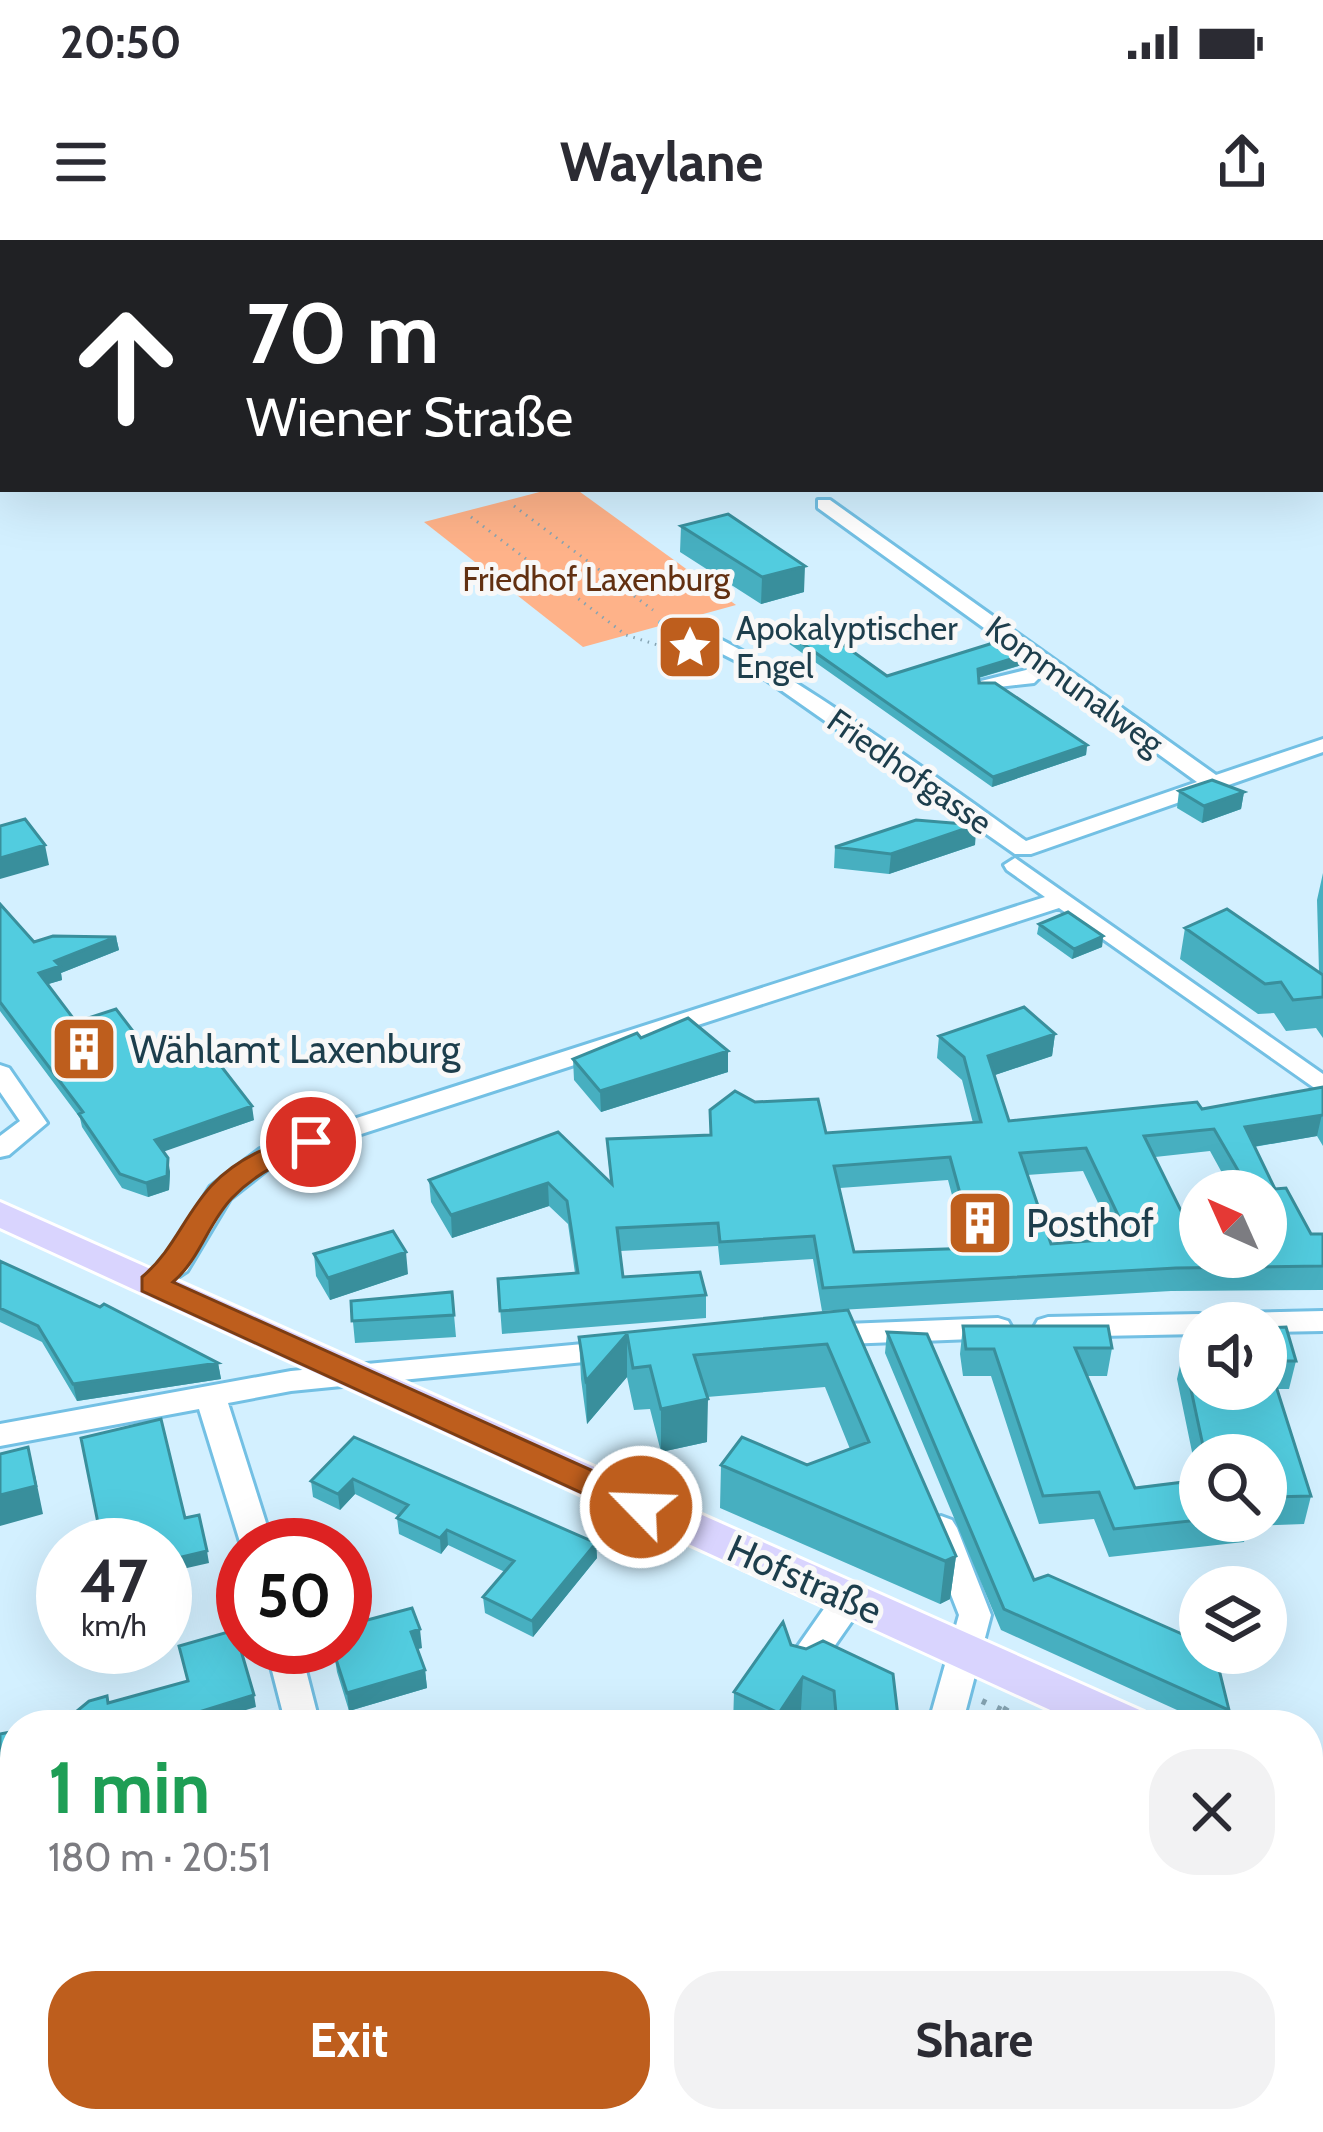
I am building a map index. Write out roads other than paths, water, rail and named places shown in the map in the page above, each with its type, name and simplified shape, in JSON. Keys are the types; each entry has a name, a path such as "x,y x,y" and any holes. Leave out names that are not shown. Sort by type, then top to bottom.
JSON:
{"main road":[{"name":"Hofstraße","path":"0,1214 1096,1710"}],"street":[{"name":"Kommunalweg","path":"824,504 1043,669 1210,781"},
{"name":"Friedhofgasse","path":"671,623 736,658 755,663 1019,857 1063,898 1323,1086"},
{"path":"996,683 1034,676 1043,669"},
{"path":"1019,857 1210,781 1323,745"},
{"path":"152,1284 177,1264 220,1193 269,1155 1063,898"},
{"path":"0,1073 34,1123 0,1149"},
{"path":"1287,1322 1323,1321"},
{"path":"795,1336 1179,1324"},
{"path":"856,1332 873,1371"},
{"path":"0,1435 350,1376 640,1349"},
{"path":"211,1398 249,1518"},
{"path":"928,1498 974,1605 949,1710"},
{"path":"803,1665 849,1599"},
{"path":"290,1674 299,1710"}],"place":[{"name":"Apokalyptischer Engel","path":"690,647"},
{"name":"Wählamt Laxenburg","path":"84,1049"},
{"name":"Posthof","path":"980,1223"}],"park label":[{"name":"Friedhof Laxenburg","path":"596,579"}]}
